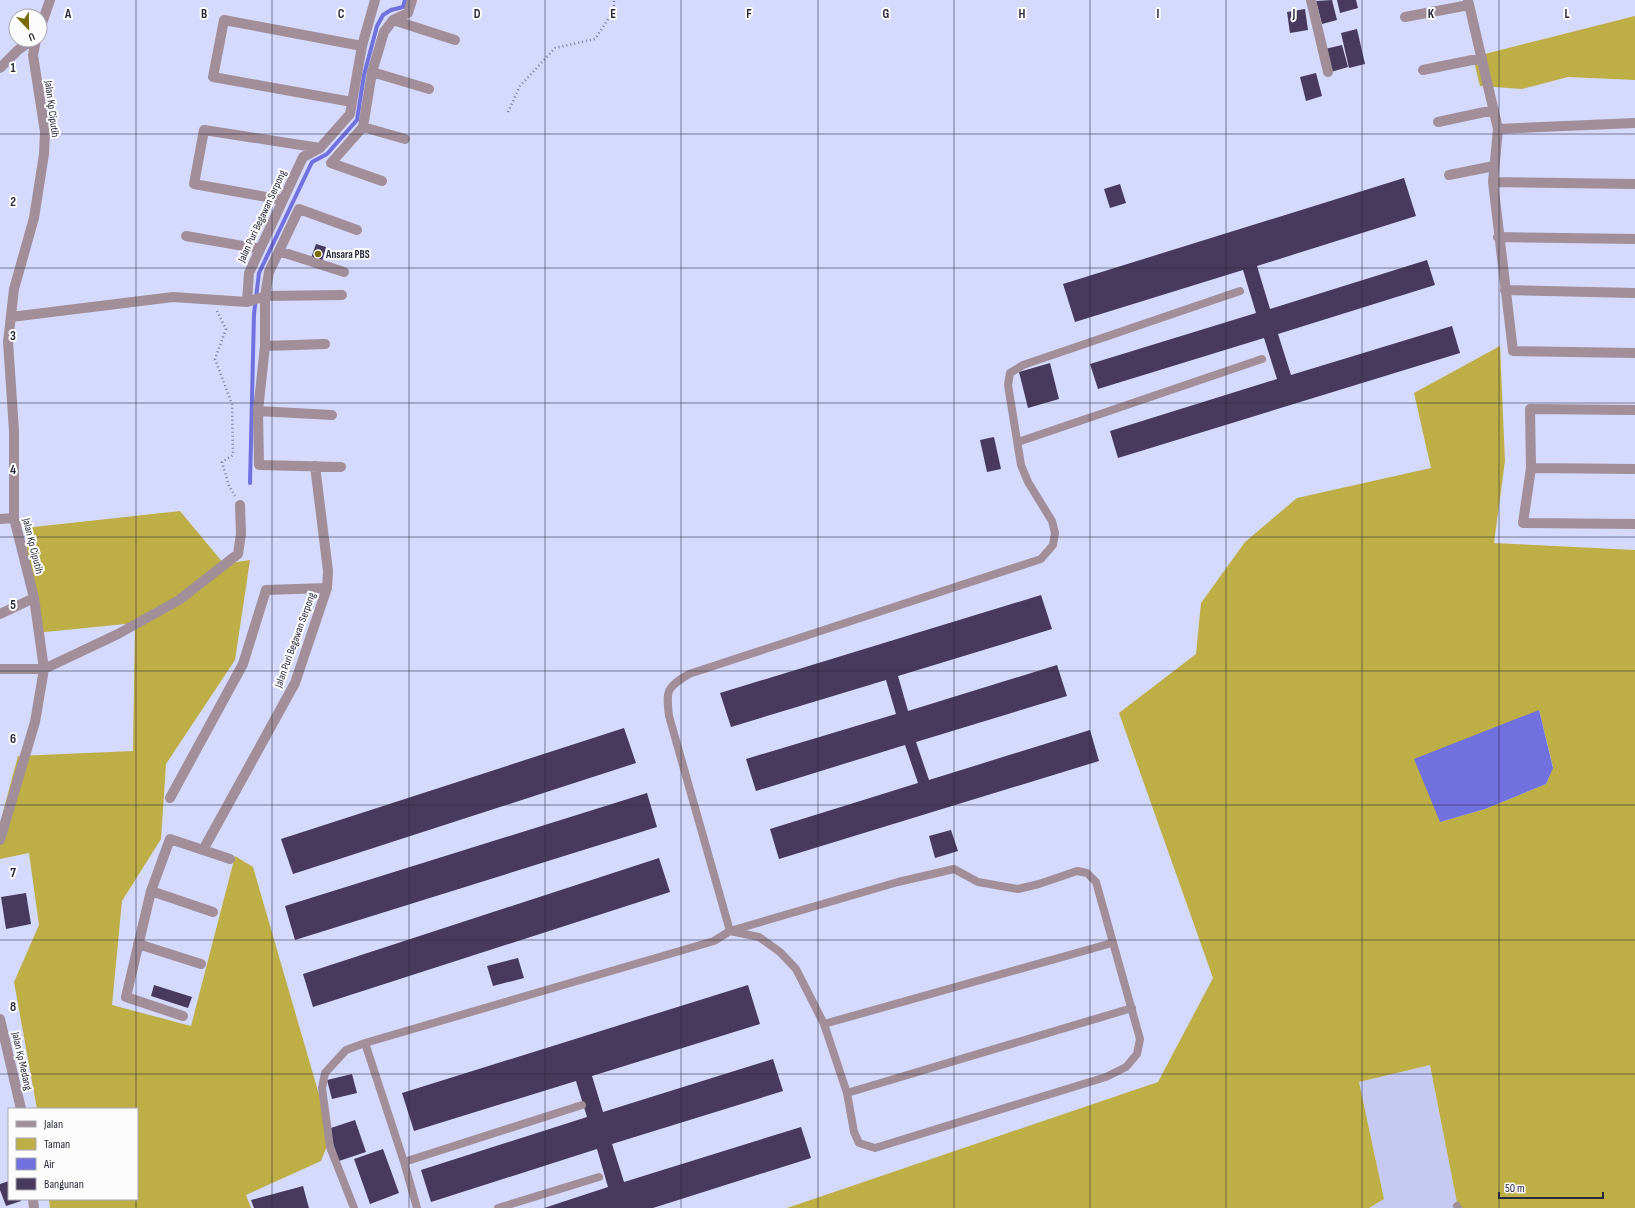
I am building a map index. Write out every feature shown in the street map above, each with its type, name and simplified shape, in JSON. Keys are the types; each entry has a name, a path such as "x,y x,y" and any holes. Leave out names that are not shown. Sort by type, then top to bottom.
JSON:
{"street":[{"name":"Jalan Puri Begawan Serpong","path":"247,302 249,273 303,157 320,148 350,114 362,46 375,0"},
{"path":"382,181 331,163 364,126 372,72 384,32 393,20 408,13 412,0"},
{"path":"1311,0 1328,72"},
{"path":"1405,17 1468,2 1498,129 1493,182 1498,237 1513,352 1635,353"},
{"path":"352,102 213,77 224,20 362,46"},
{"path":"393,20 455,40"},
{"path":"0,68 21,48"},
{"name":"Jalan Kp Ciputih","path":"0,840 36,722 44,669 34,598 14,518 14,431 8,342 14,289 34,218 44,154 45,132 33,55 34,48"},
{"path":"1423,70 1482,58"},
{"path":"372,72 429,89"},
{"path":"1438,122 1494,110"},
{"path":"1498,129 1635,123"},
{"path":"364,126 405,139"},
{"path":"283,200 194,184 204,130 320,148"},
{"path":"1449,175 1494,166"},
{"path":"1493,182 1635,184"},
{"path":"341,467 259,465 258,411 265,346 265,296 269,272 299,209 357,230"},
{"path":"186,236 260,249"},
{"path":"1498,237 1635,239"},
{"path":"278,251 344,272"},
{"path":"1505,290 1635,293"},
{"path":"11,317 173,297 247,302 265,296 342,295"},
{"path":"265,346 325,344"},
{"path":"1635,410 1530,409 1531,468 1523,523 1635,524"},
{"path":"258,411 332,415"},
{"name":"Jalan Puri Begawan Serpong","path":"203,850 295,683 327,588 328,571 315,466"},
{"path":"1531,468 1635,468"},
{"path":"0,669 44,669 118,634 179,600 238,554 241,534 240,505"},
{"path":"0,520 14,518"},
{"path":"170,798 243,664 266,590 327,588"},
{"path":"0,614 34,598"},
{"path":"183,1016 126,997 150,892 170,839 230,859"},
{"path":"150,892 213,912"},
{"path":"138,944 201,964"},
{"name":"Jalan Kp Medang","path":"0,1019 21,1108"}],"lane":[{"path":"730,931 669,716 666,694 674,683 689,674 1041,559 1053,545 1055,533 1052,521 1028,482 1021,465 1008,385 1010,373 1023,365 1240,291"},
{"path":"1018,442 1262,359"},
{"path":"354,1208 330,1147 322,1088 325,1073 346,1050 365,1043 714,941 730,931 898,882 954,869 978,882 1018,889 1039,884 1076,871 1087,873 1096,882 1140,1039 1137,1054 1126,1067 1106,1077 875,1148 859,1143 854,1132 847,1093 824,1024 796,969 780,952 760,937 730,931"},
{"path":"824,1024 1112,943"},
{"path":"847,1093 1132,1008"},
{"path":"365,1043 404,1162 417,1208"},
{"path":"404,1162 582,1105"},
{"path":"498,1208 599,1177"}],"path":[{"path":"508,112 520,86 555,48 595,39 614,10 614,0"},
{"path":"207,300 220,315 226,329 215,359 232,404 233,455 222,462 229,486 240,505"}],"shaded area":[{"path":"1430,1065 1458,1208 1369,1208 1384,1199 1359,1082"}],"green space":[{"path":"1635,16 1635,80 1568,77 1522,89 1480,86 1473,57"},
{"path":"1500,346 1505,461 1494,543 1635,550 1635,1208 1458,1208 1430,1065 1359,1082 1384,1199 1369,1208 787,1208 1158,1082 1213,978 1119,713 1196,654 1201,603 1245,542 1297,498 1431,468 1414,393","holes":["1539,710 1553,767 1546,784 1485,809 1440,822"]},
{"path":"180,511 224,564 250,560 235,660 166,764 161,839 122,901 112,1005 191,1026 235,856 253,867 331,1136 321,1161 246,1195 251,1208 50,1208 49,1200 138,1200 138,1108 37,1108 14,982 39,925 29,853 0,859 0,823 18,756 133,751 135,623 35,633 25,528"}],"water":[{"path":"1539,710 1553,768 1546,784 1485,809 1440,822 1414,759"}],"building":[{"path":"1332,0 1337,20 1322,24 1316,1"},
{"path":"1337,0 1356,0 1358,8 1340,13"},
{"path":"1305,9 1308,30 1290,33 1287,12"},
{"path":"1357,29 1365,64 1349,68 1341,33"},
{"path":"1342,45 1348,67 1331,72 1325,49"},
{"path":"1316,73 1322,96 1306,101 1300,77"},
{"path":"1404,178 1416,216 1257,266 1270,309 1427,260 1435,285 1278,334 1291,375 1452,326 1460,353 1118,458 1110,431 1277,379 1264,338 1098,389 1090,364 1256,313 1243,270 1075,322 1063,284"},
{"path":"1120,184 1126,203 1110,208 1104,189"},
{"name":"Ansara PBS","path":"316,244 326,247 321,265 310,261"},
{"path":"1050,363 1059,399 1028,408 1019,372"},
{"path":"994,437 1001,469 987,472 980,440"},
{"path":"1041,595 1052,629 898,676 908,711 1057,665 1067,696 916,742 929,780 1090,730 1099,761 779,859 770,829 918,783 905,745 756,791 746,759 896,714 886,680 731,727 720,693"},
{"path":"624,728 636,763 293,874 281,839"},
{"path":"647,793 657,827 295,940 285,906"},
{"path":"951,830 958,851 935,858 929,836"},
{"path":"659,858 670,892 313,1007 303,974"},
{"path":"26,893 31,924 6,929 1,897"},
{"path":"518,958 524,978 493,986 487,966"},
{"path":"154,985 192,997 188,1008 151,996"},
{"path":"748,985 760,1024 592,1076 603,1112 773,1059 783,1091 612,1144 624,1182 801,1127 811,1158 653,1208 544,1208 608,1187 597,1149 431,1202 421,1170 587,1117 576,1081 414,1131 402,1093"},
{"path":"352,1074 357,1093 332,1099 327,1080"},
{"path":"355,1120 366,1152 339,1161 328,1129"},
{"path":"383,1149 399,1193 370,1204 354,1159"},
{"path":"8,1181 8,1200 21,1201 6,1206 0,1190 0,1184"},
{"path":"303,1186 309,1208 254,1208 251,1200"}],"waterway":[{"path":"250,483 254,314 259,273 312,162 327,154 357,120 364,75 377,26 383,15 391,10 403,7 405,0"}],"place":[{"name":"Ansara PBS","path":"318,254"}]}
